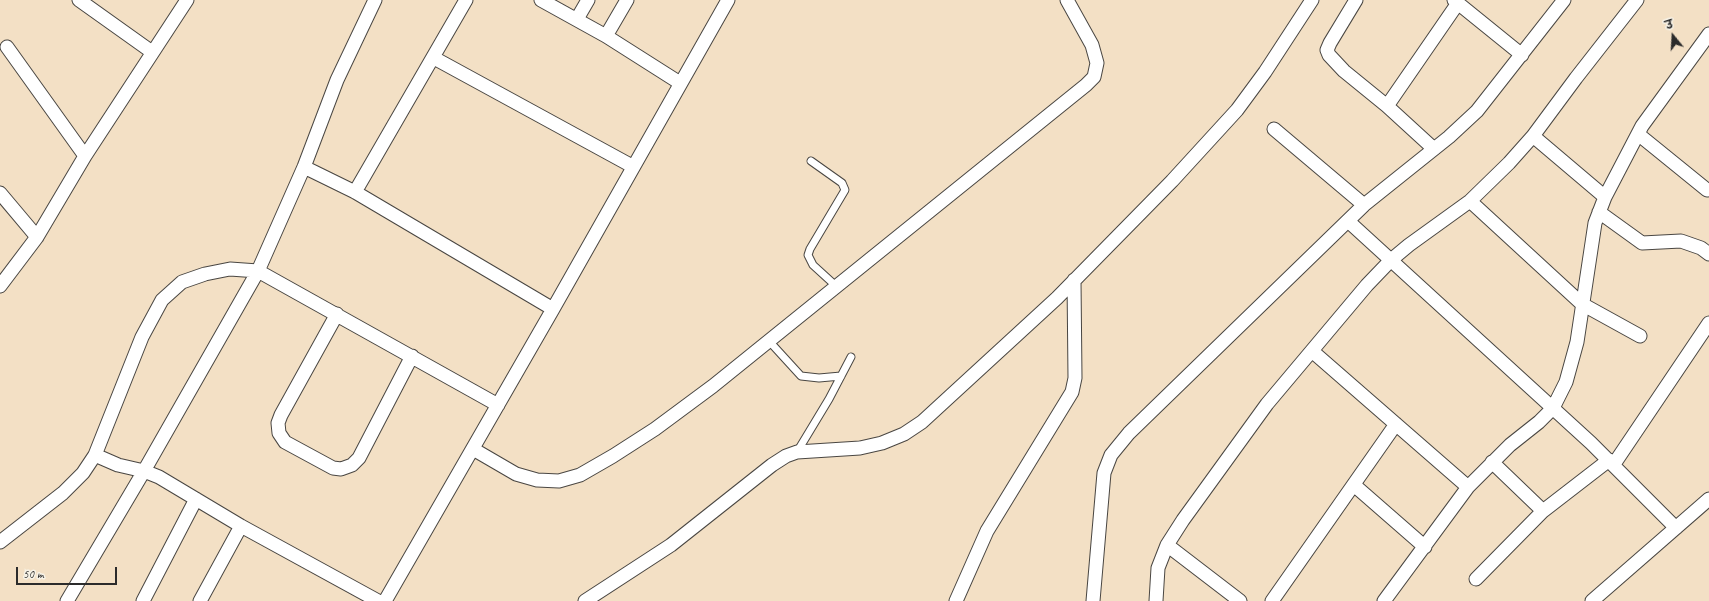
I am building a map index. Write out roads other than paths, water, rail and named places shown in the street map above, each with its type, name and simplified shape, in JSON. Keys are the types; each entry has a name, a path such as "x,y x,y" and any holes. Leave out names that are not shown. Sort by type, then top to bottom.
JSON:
{"street":[{"path":"79,0 152,52"},
{"path":"0,286 37,237 85,156 187,0"},
{"path":"67,601 144,471 258,271 304,167 337,80 375,0"},
{"path":"355,192 434,58 466,0"},
{"path":"541,0 606,36 680,83"},
{"path":"577,20 588,0"},
{"path":"606,36 627,0"},
{"path":"385,601 728,0"},
{"path":"473,449 516,474 537,480 559,481 580,475 655,429 713,386 1065,103 1094,76 1098,63 1092,46 1067,0"},
{"path":"585,601 671,545 772,465 797,452 860,448 882,444 904,434 922,422 1074,280 1172,181 1236,110 1265,72 1312,0"},
{"path":"1356,0 1328,50 1332,59 1434,149"},
{"path":"1093,601 1104,473 1111,455 1129,433 1352,225 1364,205 1434,149 1477,111 1564,0"},
{"path":"1156,601 1158,568 1167,545 1183,520 1267,404 1367,285 1387,256 1409,245 1470,200 1509,163 1533,136 1637,0"},
{"path":"1387,106 1456,1 1522,55"},
{"path":"1384,601 1425,547 1468,486 1510,445 1539,422 1553,408 1566,382 1577,342 1595,223 1605,197 1638,134 1709,34"},
{"path":"6,48 85,156"},
{"path":"434,58 632,166"},
{"path":"1274,129 1364,205"},
{"path":"1638,134 1708,190"},
{"path":"1533,136 1605,197"},
{"path":"304,167 355,192 553,309"},
{"path":"0,193 37,237"},
{"path":"1470,200 1582,304 1640,336"},
{"path":"1599,212 1642,243 1681,241 1701,248 1709,254"},
{"path":"1352,225 1611,462 1676,528"},
{"path":"0,542 63,493 83,473 94,455 142,338 162,300 182,282 205,274 230,269 258,271 498,405"},
{"path":"956,601 987,531 1072,392 1075,378 1074,280"},
{"path":"337,314 281,415 278,423 279,433 285,442 333,468 342,469 352,465 359,458 412,356"},
{"path":"1476,579 1543,511 1611,462 1709,323"},
{"path":"1312,351 1468,486"},
{"path":"1272,601 1396,424"},
{"path":"94,455 118,465 144,471 160,477 241,526 378,601"},
{"path":"1492,462 1543,511"},
{"path":"1354,485 1425,547"},
{"path":"143,601 196,499"},
{"path":"1592,601 1709,500"},
{"path":"200,601 241,526"},
{"path":"1167,545 1240,601"}],"lane":[{"path":"811,161 842,184 845,190 810,249 808,255 813,265 836,286"},
{"path":"769,341 801,376 819,378 841,376"},
{"path":"797,452 829,399 851,357"}]}
